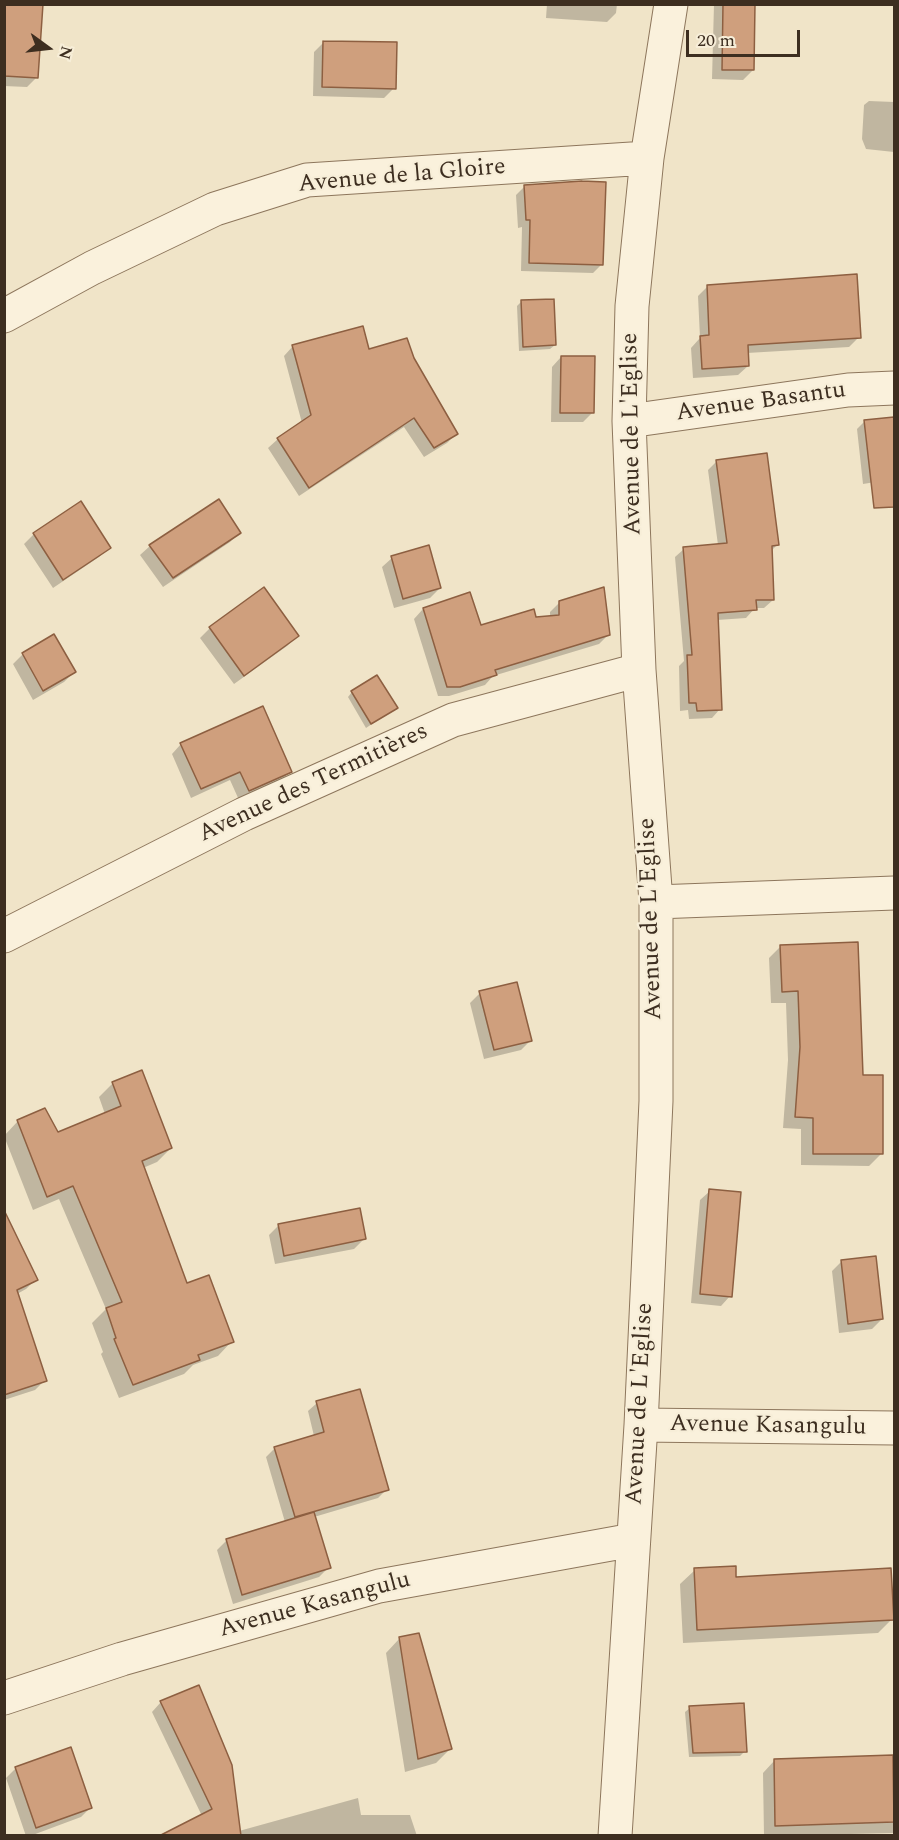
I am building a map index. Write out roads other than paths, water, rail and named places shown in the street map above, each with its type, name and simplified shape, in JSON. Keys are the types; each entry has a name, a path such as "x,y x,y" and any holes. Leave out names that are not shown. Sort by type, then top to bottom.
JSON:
{"street":[{"name":"Avenue de L'Eglise","path":"615,1836 641,1425 656,1101 656,902 639,670 629,421 632,306 648,158 671,4"},
{"name":"Avenue de la Gloire","path":"4,316 92,268 215,209 306,180 648,158"},
{"name":"Avenue Basantu","path":"629,421 848,390 894,387"},
{"name":"Avenue des Termitières","path":"4,936 244,814 453,720 639,670"},
{"path":"656,902 894,893"},
{"name":"Avenue Kasangulu","path":"641,1425 894,1428"},
{"name":"Avenue Kasangulu","path":"4,1698 122,1659 379,1586 633,1540"}]}
